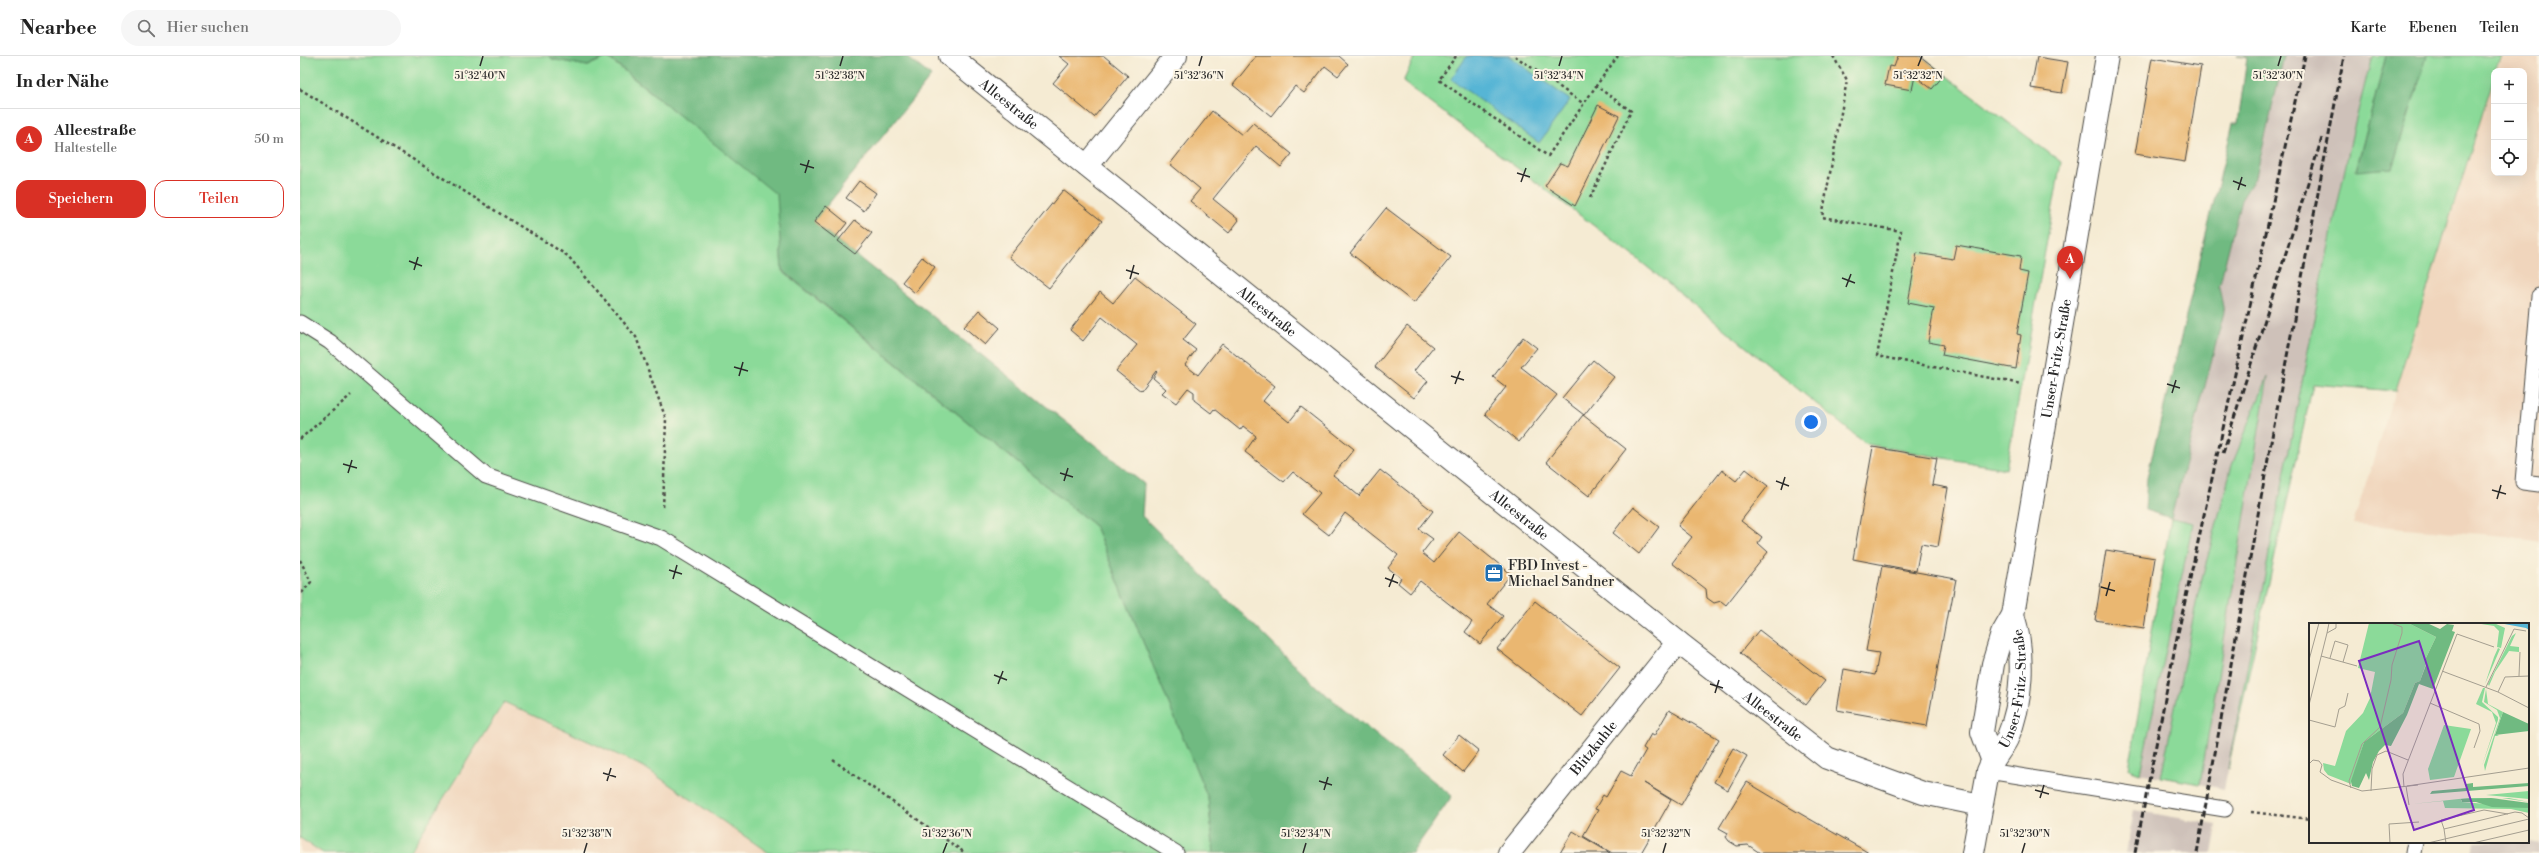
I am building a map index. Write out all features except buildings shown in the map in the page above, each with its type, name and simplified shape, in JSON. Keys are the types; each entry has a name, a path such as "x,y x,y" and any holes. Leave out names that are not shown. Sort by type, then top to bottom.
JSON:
{"street":[{"name":"Alleestraße","path":"950,56 1678,642 1827,758 1923,793 1981,805"},
{"path":"1087,166 1176,56"},
{"name":"Unser-Fritz-Straße","path":"1990,765 1982,732 1993,664 2002,634 2013,615 2107,56"},
{"name":"Unser-Fritz-Straße","path":"1973,853 1981,805 1990,765 2006,739 2017,704 2020,667 2019,634 2013,615"},
{"name":"Blitzkuhle","path":"1509,853 1678,642"}],"lane":[{"path":"2539,296 2523,482 2539,484"},
{"path":"300,323 330,342 486,476 661,538 1176,853"},
{"path":"1990,765 2224,809"},
{"path":"2413,853 2415,843"}],"path":[{"path":"1456,56 1439,80 1548,156 1618,56"},
{"path":"1514,56 1584,104"},
{"path":"1834,56 1847,80 1822,217 1901,231 1877,356 2012,383"},
{"path":"1590,198 1631,111 1596,86"},
{"path":"300,89 568,256 636,337 666,419 661,538"},
{"path":"300,439 371,377"},
{"path":"300,560 311,582 300,596"},
{"path":"833,760 965,853"},
{"path":"2224,809 2309,819"}],"shaded area":[{"path":"2284,56 2372,56 2320,288 2224,789 2200,784 2268,378 2232,465 2198,594 2161,777 2140,773 2193,523 2171,518 2224,312 2219,287 2241,200 2256,176"},
{"path":"2501,56 2539,56 2539,542 2507,536 2353,524 2491,87 2491,176 2527,176 2527,68 2497,68"},
{"path":"504,702 644,767 769,853 409,853"},
{"path":"2134,810 2217,825 2212,853 2126,853"},
{"path":"300,838 323,853 300,853"},
{"path":"2529,841 2539,843 2539,853 2472,853 2474,843 2529,843"}],"green space":[{"path":"300,56 549,56 552,59 587,66 607,57 778,195 782,271 1095,526 1208,798 1214,853 769,853 644,767 504,702 409,853 323,853 300,838"},
{"path":"549,56 906,56 931,76 814,222 1144,484 1142,516 1318,688 1452,796 1412,853 1214,853 1208,798 1095,526 782,270 777,195 608,57 587,66 552,59"},
{"path":"1415,56 1920,56 2061,162 2006,469 1866,444 1630,253 1403,82"},
{"path":"2237,56 2284,56 2256,176 2241,200 2219,287 2224,312 2171,518 2145,510 2147,477 2233,123 2238,123 2247,58"},
{"path":"2372,56 2386,56 2356,170 2392,168 2427,56 2501,56 2495,68 2491,68 2491,87 2395,391 2313,384 2228,768 2320,288 2353,131"},
{"path":"2386,56 2427,56 2392,168 2356,171"},
{"path":"2268,376 2200,784 2161,777 2198,594 2232,465"},
{"path":"2171,518 2193,523 2140,773 2129,769"}],"water":[{"path":"1467,56 1509,56 1570,100 1539,143 1451,79"}],"railway":[{"path":"2135,853 2176,642 2305,56"},
{"path":"2197,853 2277,409 2344,56"},
{"path":"2223,453 2322,138"}],"place":[{"name":"Alleestraße","path":"2070,279"},
{"name":"FBD Invest - Michael Sandner","path":"1494,573"}]}
